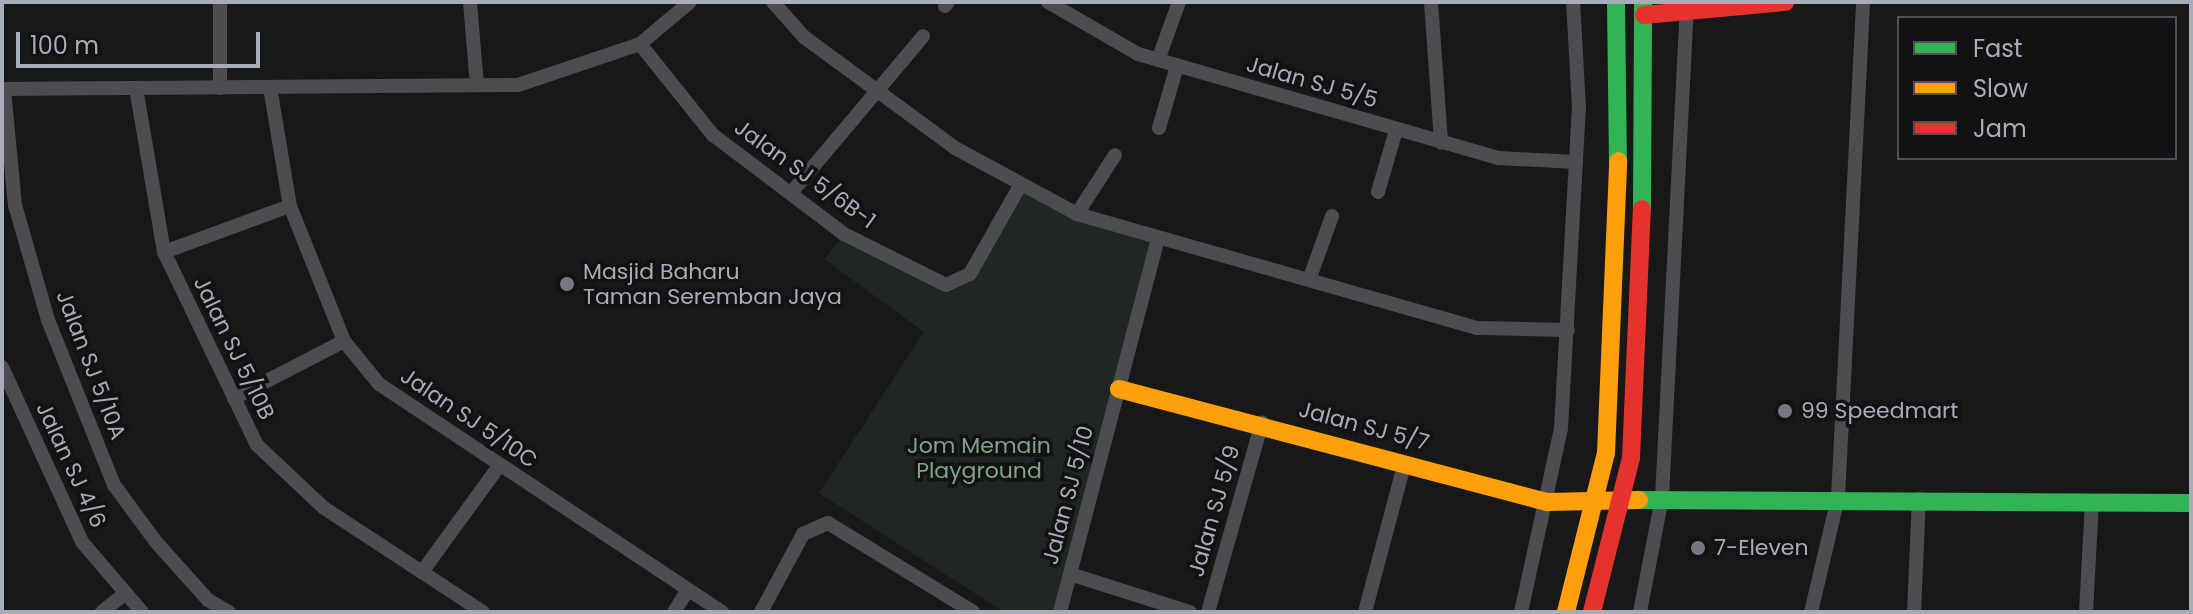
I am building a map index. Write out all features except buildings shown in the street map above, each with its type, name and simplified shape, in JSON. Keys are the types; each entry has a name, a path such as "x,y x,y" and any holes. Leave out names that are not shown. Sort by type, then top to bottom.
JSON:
{"street":[{"path":"220,2 220,88"},
{"path":"470,2 477,85"},
{"path":"3,89 518,85 640,44 690,2"},
{"path":"773,2 804,37 955,148 1077,214 1477,328 1568,330"},
{"name":"Jalan SJ 5/5","path":"1048,2 1158,60 1177,66 1499,158 1576,162"},
{"path":"1158,60 1179,2"},
{"path":"1431,2 1441,143"},
{"path":"1521,612 1561,428 1576,162 1573,2"},
{"path":"1566,612 1596,503 1606,453 1617,184 1616,2"},
{"path":"1592,612 1631,458 1636,372 1643,8 1687,11 1785,2"},
{"path":"1811,612 1838,498 1863,2"},
{"path":"1640,612 1662,498 1687,11"},
{"path":"791,193 923,36"},
{"name":"Jalan SJ 5/6B-1","path":"640,44 713,135 844,234 946,285 970,274 1021,184"},
{"path":"1159,128 1177,66"},
{"name":"Jalan SJ 5/10C","path":"270,87 290,206 344,341 379,384 722,612"},
{"name":"Jalan SJ 5/10B","path":"136,88 164,252 257,445 324,508 483,612"},
{"name":"Jalan SJ 5/10A","path":"3,89 19,219 48,320 114,485 156,542 208,600 229,612"},
{"path":"1378,192 1396,130"},
{"path":"1077,214 1115,155"},
{"path":"164,252 290,206"},
{"path":"1309,280 1332,216"},
{"name":"Jalan SJ 5/10","path":"1060,612 1158,238"},
{"path":"234,398 344,341"},
{"name":"Jalan SJ 4/6","path":"2,367 82,542 123,595 142,612"},
{"name":"Jalan SJ 5/7","path":"1119,389 1262,423 1547,502 1596,503 1662,498 1838,498 2191,503"},
{"name":"Jalan SJ 5/9","path":"1208,612 1262,423"},
{"path":"1365,612 1405,462"},
{"path":"422,572 499,466"},
{"path":"1914,612 1919,499"},
{"path":"2086,612 2092,501"},
{"path":"761,612 803,534 828,523 973,612"},
{"path":"1070,574 1190,612"},
{"path":"674,612 688,590"},
{"path":"102,612 123,595"}],"green space":[{"name":"Jom Memain Playground","path":"1022,188 1154,240 1057,612 1004,612 819,493 924,332 824,259 842,238 945,288 972,275"}],"traffic: fast":[{"path":"1616,2 1618,161"},
{"path":"1642,209 1643,2"},
{"path":"1639,500 2191,503"}],"traffic: slow":[{"path":"1566,612 1606,453 1618,161"},
{"path":"1119,389 1547,502 1639,500"}],"traffic: jam":[{"path":"1644,15 1785,2"},
{"path":"1592,612 1631,458 1642,209"}],"place":[{"name":"Masjid Baharu Taman Seremban Jaya","path":"567,284"},
{"name":"99 Speedmart","path":"1785,411"},
{"name":"7-Eleven","path":"1698,548"}]}
